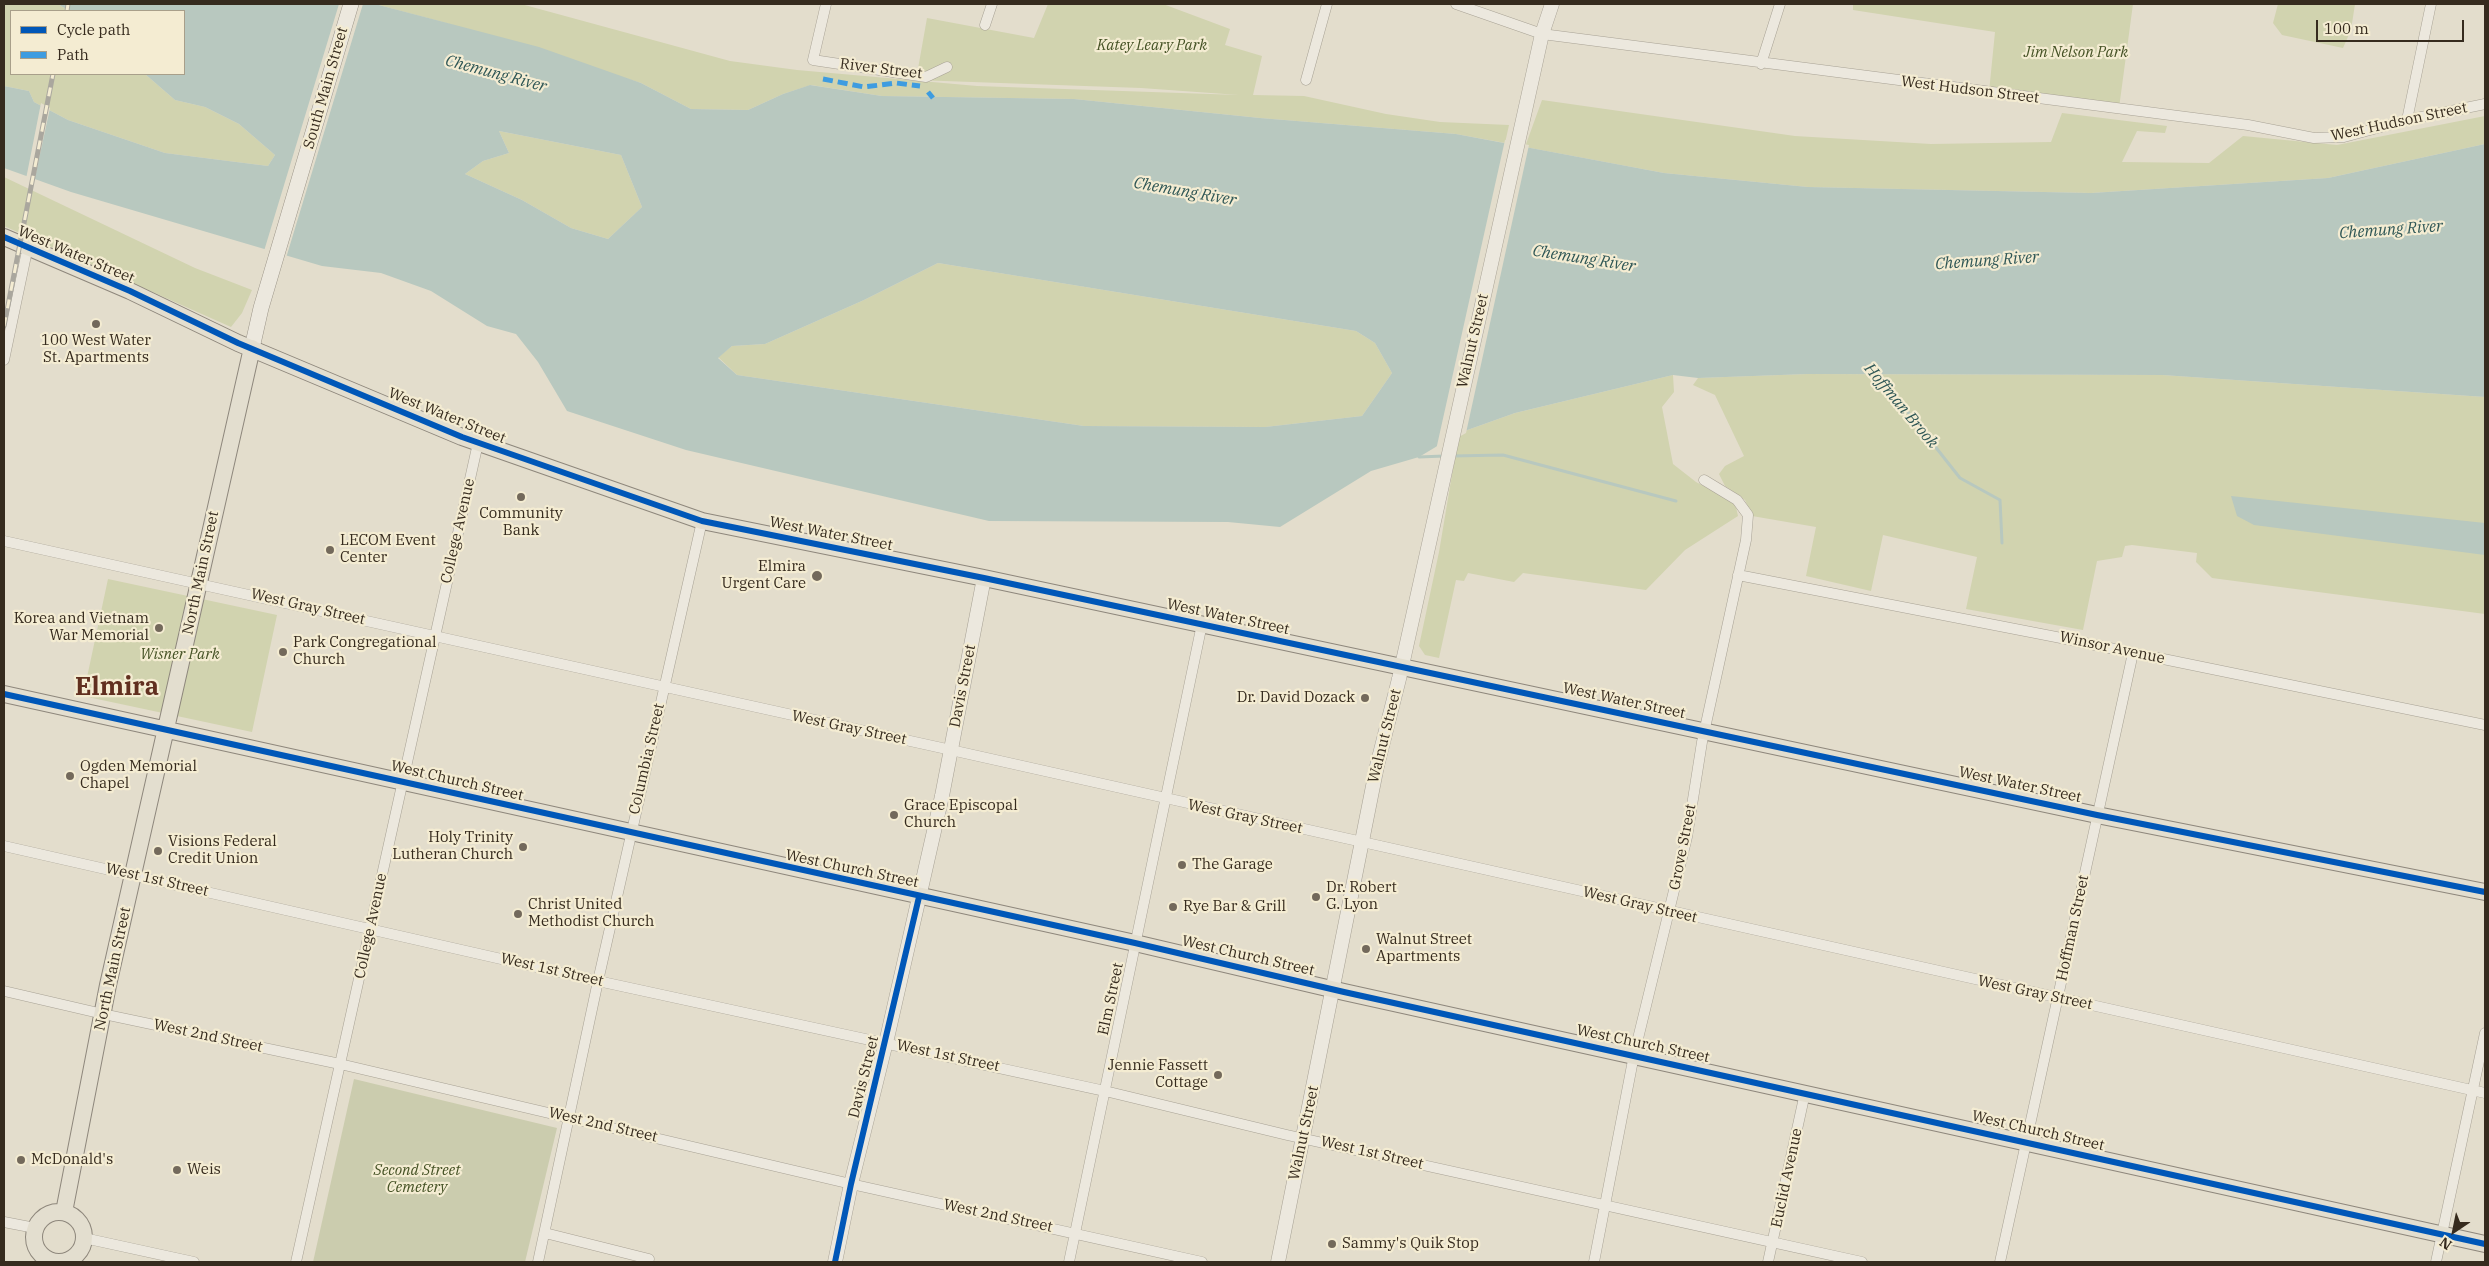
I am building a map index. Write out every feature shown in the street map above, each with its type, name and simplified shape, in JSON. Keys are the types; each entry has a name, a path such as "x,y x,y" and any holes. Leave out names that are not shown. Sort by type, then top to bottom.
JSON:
{"main road":[{"name":"South Main Street","path":"301,172 351,4"},
{"name":"North Main Street","path":"64,1212 103,1014 261,308 301,172"},
{"name":"West Water Street","path":"4,238 28,246 252,348 478,443 702,521 984,578 2097,815 2485,892"},
{"name":"West Church Street","path":"4,694 631,834 1135,943 1334,989 2485,1244"},
{"path":"64,1212 79,1221 84,1238 77,1254 67,1261 42,1259 36,1246 35,1228 46,1214 64,1212"}],"street":[{"name":"River Street","path":"826,4 813,60 926,77 947,67"},
{"path":"985,25 992,4"},
{"path":"1306,80 1327,4"},
{"name":"West Hudson Street","path":"1456,4 1542,34 1761,64 2248,125 2314,138 2344,137 2407,120 2485,104"},
{"name":"Walnut Street","path":"1278,1262 1334,989 1361,842 1542,34 1552,4"},
{"path":"1761,64 1780,4"},
{"path":"2407,120 2431,4"},
{"path":"4,360 28,246"},
{"name":"College Avenue","path":"296,1262 478,443"},
{"name":"Grove Street","path":"1594,1262 1634,1055 1687,837 1704,731 1746,540 1748,515 1737,500 1704,480"},
{"name":"Columbia Street","path":"538,1262 663,687 702,521"},
{"name":"West Gray Street","path":"4,541 951,750 2485,1093"},
{"name":"Winsor Avenue","path":"1738,575 2485,725"},
{"name":"Davis Street","path":"835,1262 851,1184 886,1043 919,897 951,750 984,578"},
{"name":"Elm Street","path":"1069,1262 1202,624"},
{"name":"Hoffman Street","path":"2000,1262 2024,1141 2058,998 2133,653"},
{"name":"West 1st Street","path":"4,846 598,981 1105,1091 1303,1138 1772,1244 1862,1262"},
{"name":"West 2nd Street","path":"4,991 340,1064 851,1184 1202,1262"},
{"path":"2436,1262 2485,1033"},
{"name":"Euclid Avenue","path":"1768,1262 1805,1093"},
{"path":"4,1222 35,1228"},
{"path":"545,1233 649,1259"},
{"path":"84,1238 194,1262"}],"green space":[{"path":"4,4 58,4 67,10 10,10 10,75 146,75 175,100 205,107 239,124 275,155 268,166 165,153 68,120 34,102 29,91 4,86"},
{"name":"Katey Leary Park","path":"375,4 521,4 730,61 797,70 977,86 1239,95 1141,88 916,80 927,18 1034,38 1048,4 1163,4 1230,29 1225,45 1262,56 1253,95 1304,96 1386,114 1440,122 1509,125 1505,143 1456,134 1260,118 1074,99 882,96 811,85 783,94 748,110 691,109 641,83 446,23"},
{"name":"Jim Nelson Park","path":"1853,4 2133,4 2119,108 1989,92 1995,32 1853,10"},
{"path":"2278,4 2355,4 2351,30 2343,48 2282,35 2273,23"},
{"path":"1542,100 1795,136 1931,144 2051,142 2062,113 2167,126 2165,133 2137,131 2122,162 2209,163 2243,136 2337,145 2485,116 2485,144 2328,178 2091,193 1808,187 1664,173 1525,147"},
{"path":"499,131 621,155 642,207 608,239 571,228 522,200 465,174 483,161 509,153"},
{"path":"4,177 195,268 252,290 242,313 231,327 4,226"},
{"path":"938,263 1356,331 1375,343 1392,373 1362,416 1265,427 1084,426 737,375 718,357 732,346 765,344 864,300"},
{"path":"1808,374 2162,375 2485,397 2485,614 2212,578 2196,562 2197,553 2132,545 2125,546 2122,557 2097,561 2083,630 1966,609 1977,557 1883,535 1871,591 1806,576 1816,527 1752,516 1745,500 1725,486 1719,474 1725,466 1744,456 1715,395 1693,385 1698,378"},
{"path":"1673,375 1674,392 1662,407 1673,464 1696,482 1735,503 1738,516 1685,550 1646,590 1523,573 1514,582 1468,573 1464,581 1456,580 1439,658 1425,655 1419,646 1439,552 1459,433 1515,413"},
{"name":"Wisner Park","path":"108,579 277,615 252,732 83,696"},
{"name":"Second Street Cemetery","path":"354,1079 557,1128 525,1262 313,1262"}],"water":[{"name":"Chemung River","path":"58,4 375,4 539,47 641,83 691,109 748,110 783,94 810,85 882,96 1074,99 1260,118 1456,134 1664,173 1808,187 2091,193 2328,178 2485,144 2485,397 2162,375 1808,374 1698,378 1673,375 1515,413 1459,433 1419,457 1371,471 1280,527 1228,522 989,521 686,450 567,411 538,362 516,334 487,326 431,291 381,273 322,266 71,192 4,168 4,86 29,91 34,102 68,120 165,153 268,166 275,155 239,124 205,107 175,100 146,75 185,75 185,10 67,10","holes":["499,131 621,155 642,207 608,239 571,228 522,200 465,174 483,161 509,153","938,263 1356,331 1375,343 1392,373 1362,416 1265,427 1084,426 737,375 718,358 732,346 765,344 864,300"]},
{"path":"2231,496 2485,523 2485,555 2254,525 2237,516"}],"pier":[{"path":"339,4 363,4 286,258 264,251"},
{"path":"41,103 50,108 34,182 26,179"},
{"path":"1505,140 1529,145 1466,433 1436,450"}],"waterway":[{"name":"Hoffman Brook","path":"1877,373 1960,478 2000,500 2002,543"},
{"path":"1453,456 1503,455 1676,501"},
{"path":"1419,457 1444,456"}],"railway":[{"path":"67,10 68,4"},
{"path":"4,326 53,75"}],"marked path":[{"path":"823,79 864,87 896,83 920,86"},
{"path":"928,92 933,98"}],"cycle path":[{"path":"4,237 130,291 238,343 462,437 702,521 984,578 2097,815 2485,892"},
{"path":"4,694 1135,943 1344,992 2485,1244"},
{"path":"835,1262 851,1184 919,897"}],"place":[{"name":"100 West Water St. Apartments","path":"96,324"},
{"name":"Community Bank","path":"521,497"},
{"name":"LECOM Event Center","path":"330,550"},
{"name":"Elmira Urgent Care","path":"817,576"},
{"name":"Korea and Vietnam War Memorial","path":"159,628"},
{"name":"Park Congregational Church","path":"283,652"},
{"name":"Dr. David Dozack","path":"1365,698"},
{"name":"Ogden Memorial Chapel","path":"70,776"},
{"name":"Grace Episcopal Church","path":"894,815"},
{"name":"Holy Trinity Lutheran Church","path":"523,847"},
{"name":"Visions Federal Credit Union","path":"158,851"},
{"name":"The Garage","path":"1182,865"},
{"name":"Dr. Robert G. Lyon","path":"1316,897"},
{"name":"Rye Bar & Grill","path":"1173,907"},
{"name":"Christ United Methodist Church","path":"518,914"},
{"name":"Walnut Street Apartments","path":"1366,949"},
{"name":"Jennie Fassett Cottage","path":"1218,1075"},
{"name":"McDonald's","path":"21,1160"},
{"name":"Weis","path":"177,1170"},
{"name":"Sammy's Quik Stop","path":"1332,1244"}],"district":[{"name":"Elmira","path":"117,688"}]}
